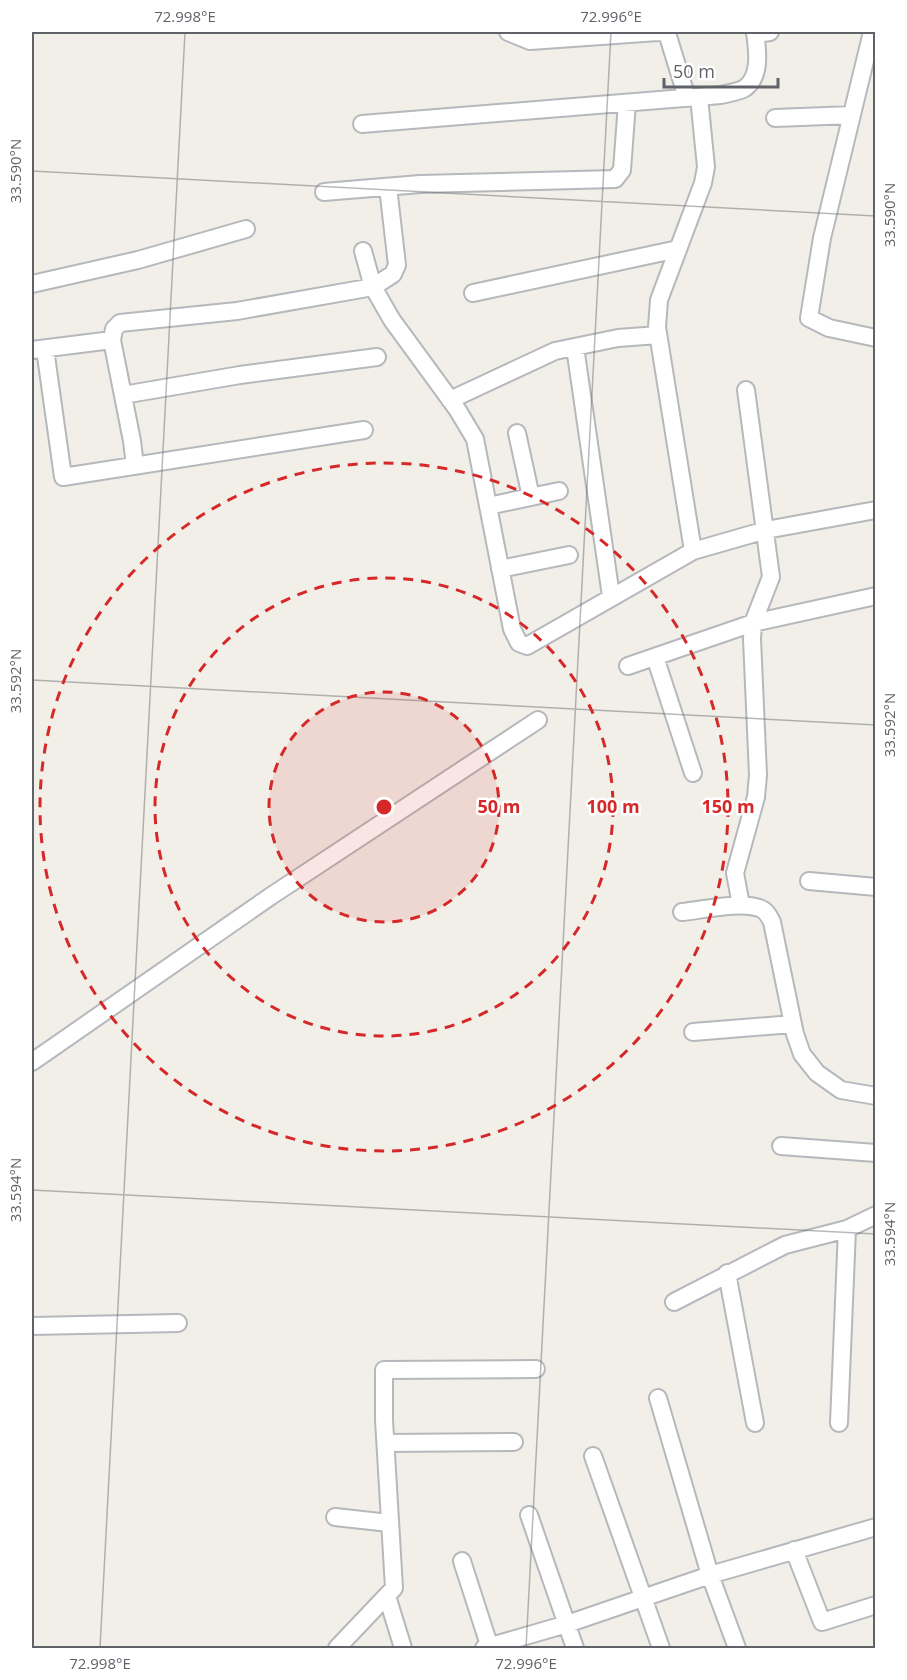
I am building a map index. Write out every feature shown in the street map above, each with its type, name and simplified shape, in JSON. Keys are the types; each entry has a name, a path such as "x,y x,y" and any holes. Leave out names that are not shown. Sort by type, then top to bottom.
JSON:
{"street":[{"path":"508,32 530,41 610,33 667,33 693,97 706,167 703,183 659,300 658,335 693,551"},
{"path":"362,124 721,95 746,88 755,74 760,32"},
{"path":"872,32 822,238 809,318 829,328 876,338"},
{"path":"324,192 420,184 615,179 622,171 627,103"},
{"path":"776,118 852,115"},
{"path":"135,466 112,340 114,329 120,323 237,311 373,287 393,274 397,265 387,187"},
{"path":"32,284 138,260 246,229"},
{"path":"473,293 678,249"},
{"path":"363,251 373,287 392,320 476,439 512,630 519,643 528,646 693,551 766,530 876,510"},
{"path":"450,400 555,351 618,339 658,335"},
{"path":"112,340 38,350 63,477 364,430"},
{"path":"575,347 611,597"},
{"path":"123,395 240,375 377,357"},
{"path":"741,905 735,873 756,797 758,774 753,623 771,577 747,390"},
{"path":"517,434 531,497"},
{"path":"488,506 560,491"},
{"path":"500,569 569,555"},
{"path":"628,666 753,623 876,596"},
{"path":"655,657 693,773"},
{"path":"32,1062 271,896 538,720"},
{"path":"809,881 876,887"},
{"path":"682,912 741,905 760,908 767,913 772,922 793,1024 802,1054 817,1073 842,1090 876,1096"},
{"path":"693,1032 793,1024"},
{"path":"781,1146 876,1153"},
{"path":"674,1302 785,1245 847,1229 876,1215"},
{"path":"839,1423 847,1229"},
{"path":"728,1273 755,1423"},
{"path":"32,1326 178,1323"},
{"path":"337,1648 394,1588 384,1370 536,1369"},
{"path":"658,1398 710,1575 737,1648"},
{"path":"386,1443 514,1442"},
{"path":"593,1456 661,1648"},
{"path":"529,1515 575,1648"},
{"path":"335,1517 390,1523"},
{"path":"462,1561 488,1648 567,1624 710,1575 876,1527"},
{"path":"794,1550 822,1622 876,1605"},
{"path":"387,1596 403,1648"}]}
